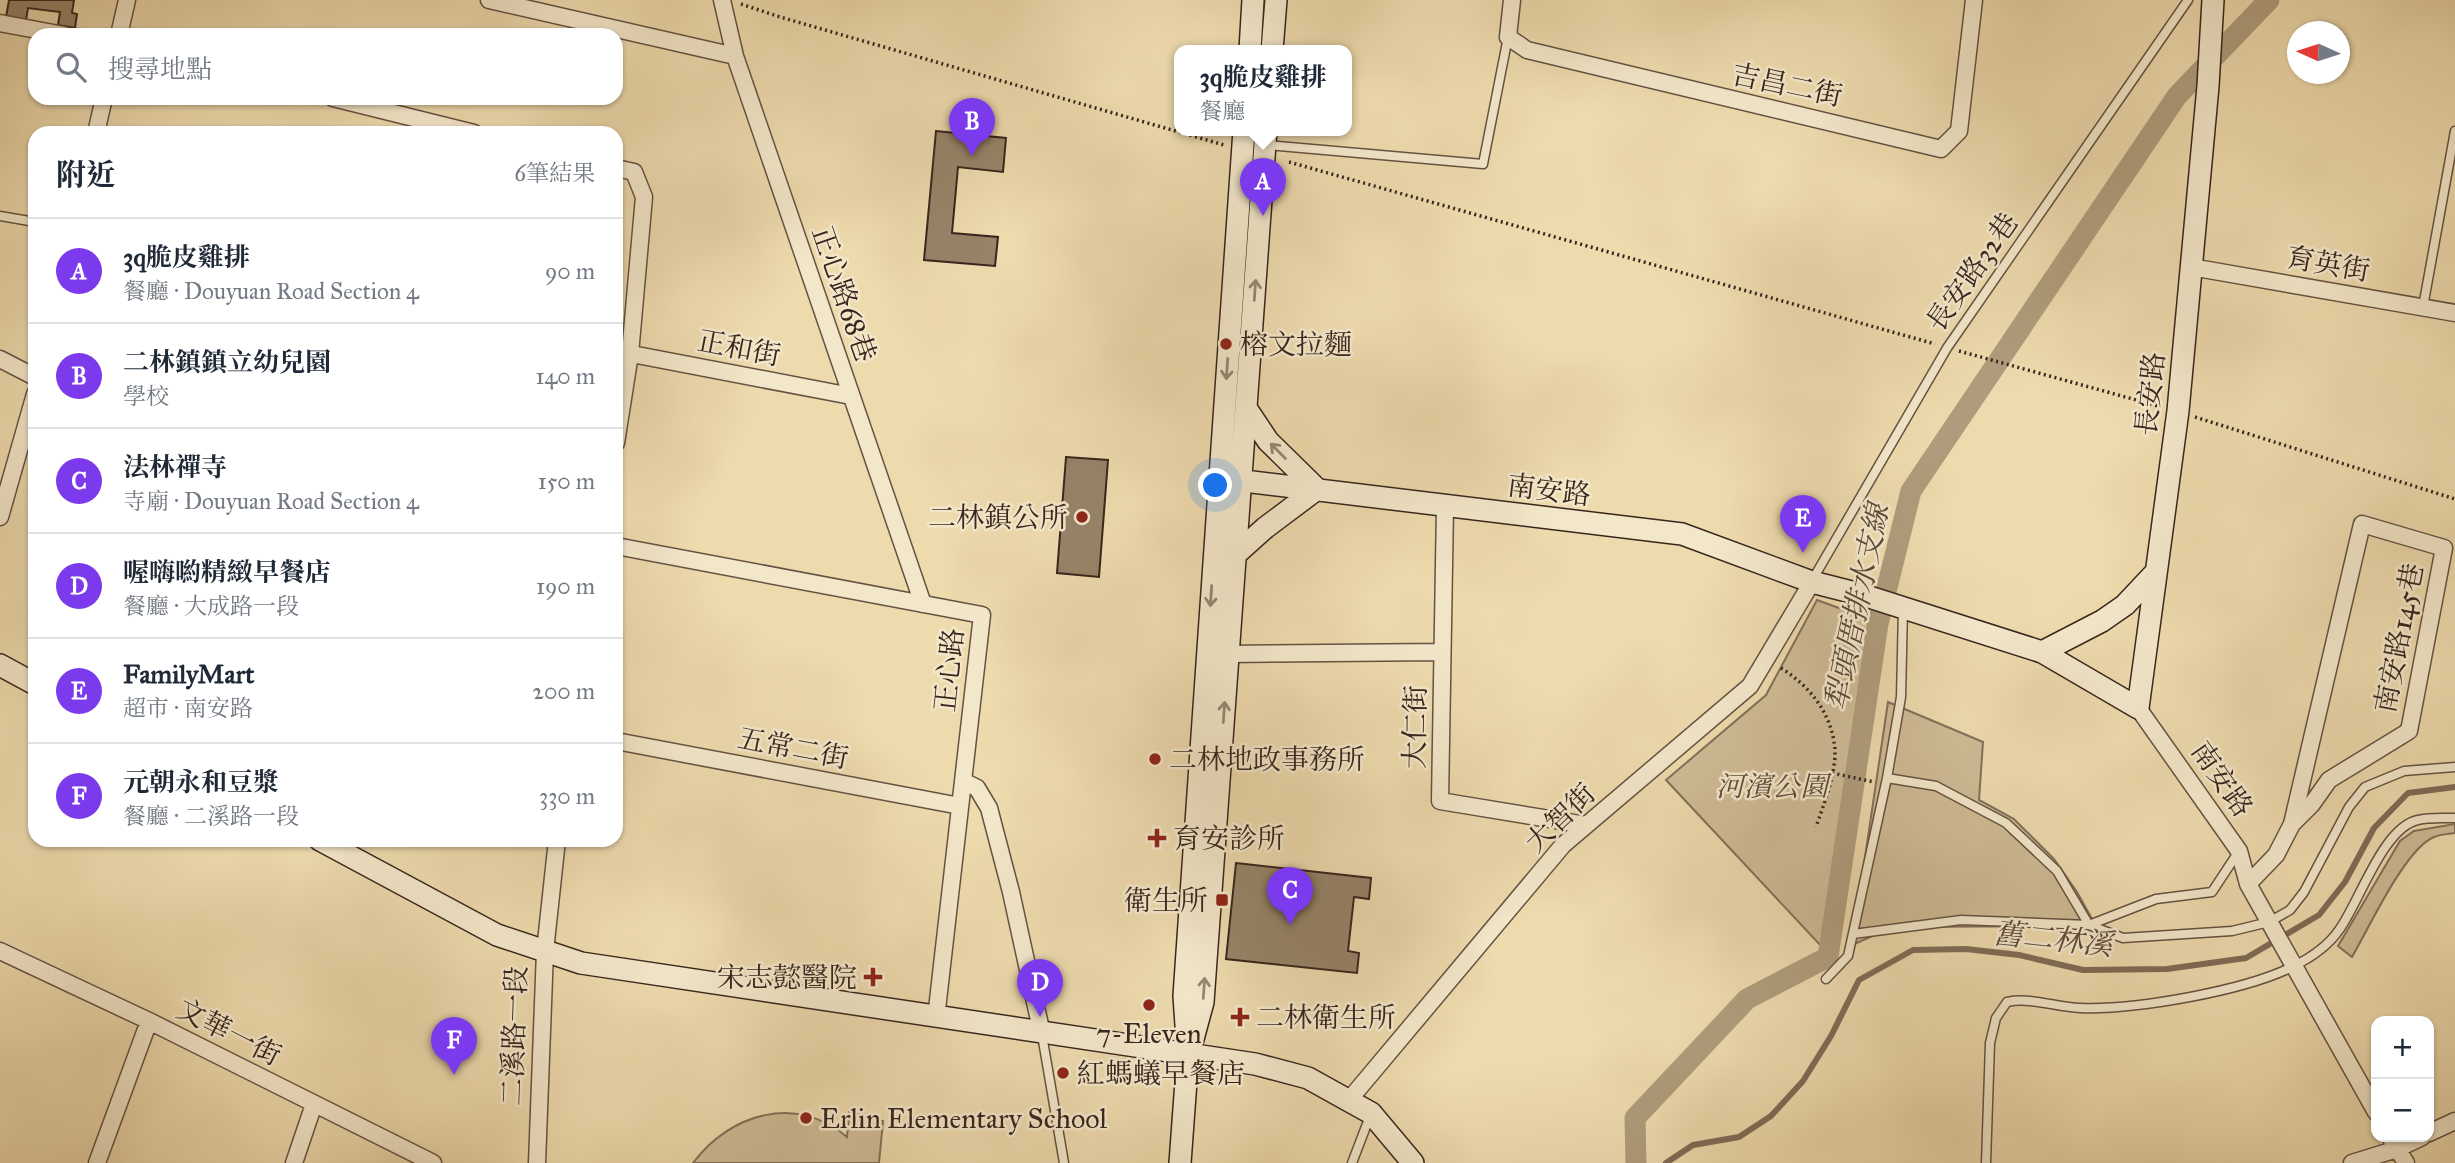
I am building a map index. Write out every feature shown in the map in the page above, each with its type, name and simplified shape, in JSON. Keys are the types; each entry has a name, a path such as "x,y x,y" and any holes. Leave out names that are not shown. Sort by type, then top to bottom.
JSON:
{"main road":[{"path":"1250,45 1253,0"},
{"path":"1272,45 1276,0"},
{"name":"長安路","path":"2138,708 2178,411 2208,86 2213,0"},
{"path":"1180,1163 1188,1054 1184,996 1243,140"},
{"path":"1188,1054 1203,1002 1265,143"},
{"path":"1236,554 1265,528 1317,489 1268,441 1246,408"},
{"name":"南安路","path":"1219,478 1682,534 1812,582 1864,595 2042,652 2138,708"},
{"path":"2042,652 2102,621 2125,605 2156,572"},
{"path":"0,665 28,680"},
{"name":"二溪路一段","path":"348,847 497,935 545,951"},
{"path":"545,951 581,963 1255,1065 1308,1078 1371,1113 1413,1163"}],"street":[{"path":"121,28 127,0"},
{"path":"489,0 614,28"},
{"name":"正心路68巷","path":"722,0 735,55 923,604"},
{"path":"1508,37 1512,0"},
{"name":"吉昌二街","path":"1508,37 1527,50 1941,149 1959,131 1974,0"},
{"path":"0,23 28,28"},
{"path":"623,30 735,55"},
{"path":"98,126 102,105"},
{"path":"360,105 446,126"},
{"path":"623,170 634,172 644,197 623,353"},
{"name":"育英街","path":"2191,267 2455,313"},
{"name":"正和街","path":"623,353 851,396"},
{"path":"0,359 28,373"},
{"path":"0,516 28,418"},
{"name":"大仁街","path":"1444,506 1440,800 1586,825"},
{"name":"南安路145巷","path":"2248,884 2276,855 2292,824 2362,524 2444,548 2409,731 2329,780 2312,804 2292,824"},
{"name":"正心路","path":"623,547 982,615 936,1018"},
{"name":"大智街","path":"1349,1100 1563,845 1750,686 1812,582"},
{"path":"1228,654 1442,652"},
{"name":"南安路","path":"2138,708 2239,851 2248,884 2371,1103"},
{"name":"五常二街","path":"623,742 960,806"},
{"path":"963,781 977,788 989,808 1011,891 1042,1034"},
{"path":"545,951 557,847"},
{"name":"文華一街","path":"0,951 149,1021 433,1163"},
{"name":"二溪路一段","path":"537,1163 545,951"},
{"path":"97,1163 149,1021"},
{"path":"293,1163 314,1104"},
{"path":"2434,1131 2455,1121"},
{"path":"2352,1163 2398,1149"}],"lane":[{"name":"長安路32巷","path":"1812,582 1947,348 2188,0"},
{"path":"1265,143 1483,164 1508,37"},
{"path":"2423,307 2455,131"},
{"path":"0,216 28,221"},
{"path":"1826,979 1847,956 1887,778 1901,697 1903,607"},
{"path":"1853,934 1961,920 2089,925 2123,938 2232,931 2270,924 2290,910 2304,892 2349,807 2365,787 2404,771 2455,767"},
{"path":"1887,778 1936,786 2006,823 2057,871 2089,925"},
{"path":"1986,1163 1990,1042 1996,1018 2007,1002 2021,999 2081,1008 2127,1006 2226,989 2321,949 2339,931 2384,848 2399,831 2416,820 2455,818"},
{"path":"2089,925 2156,899 2212,892 2239,851"},
{"path":"1042,1034 1064,1163"},
{"path":"1352,1163 1371,1113"}],"path":[{"path":"729,0 780,18 1174,122"},
{"path":"1265,143 1947,348 2178,411 2455,499"},
{"path":"1771,662 1811,691 1824,713 1835,743 1832,773 1816,827"},
{"path":"1832,773 1867,779"}],"green space":[{"name":"河濱公園","path":"1817,600 1869,619 1822,947 1666,780 1766,695"},
{"name":"河濱公園","path":"1888,702 1983,742 1979,800 2014,819 2054,859 2096,926 1893,927 1852,945"},
{"path":"2455,824 2455,833 2434,837 2411,857 2388,891 2352,957 2338,946 2400,841 2414,831"},
{"path":"849,1112 883,1121 879,1163 693,1163 708,1146 745,1121 786,1113 807,1116 828,1124 847,1137"}],"building":[{"path":"9,0 74,0 72,13 77,14 75,28 58,25 60,12 28,8 26,20 6,17"},
{"path":"936,131 1006,138 1003,172 958,167 952,233 998,237 995,266 924,260"},
{"name":"二林鎮公所","path":"1066,457 1108,460 1099,577 1057,573"},
{"path":"1236,863 1371,878 1369,899 1354,897 1348,951 1359,953 1357,973 1226,959"}],"waterway":[{"name":"犁頭厝排水支線","path":"1636,1163 1635,1118 1747,999 1828,957 1878,624 1911,491 2177,96 2269,0"},
{"name":"舊二林溪","path":"1666,1163 1693,1145 1739,1137 1771,1116 1803,1081 1831,1036 1859,980 1913,950 1966,949 2019,955 2083,970 2167,969 2246,958 2319,915 2345,882 2374,828 2408,793 2455,787"}],"place":[{"name":"二林鎮鎮立幼兒園","path":"972,156"},
{"name":"3q脆皮雞排","path":"1263,216"},
{"name":"榕文拉麵","path":"1226,344"},
{"name":"二林鎮公所","path":"1082,517"},
{"name":"FamilyMart","path":"1803,553"},
{"name":"二林地政事務所","path":"1155,759"},
{"name":"育安診所","path":"1157,838"},
{"name":"衛生所","path":"1222,900"},
{"name":"法林禪寺","path":"1290,925"},
{"name":"宋志懿醫院","path":"873,977"},
{"name":"7-Eleven","path":"1149,1005"},
{"name":"喔嗨喲精緻早餐店","path":"1040,1017"},
{"name":"二林衛生所","path":"1240,1017"},
{"name":"紅螞蟻早餐店","path":"1063,1073"},
{"name":"元朝永和豆漿","path":"454,1075"},
{"name":"Erlin Elementary School","path":"806,1118"}]}
